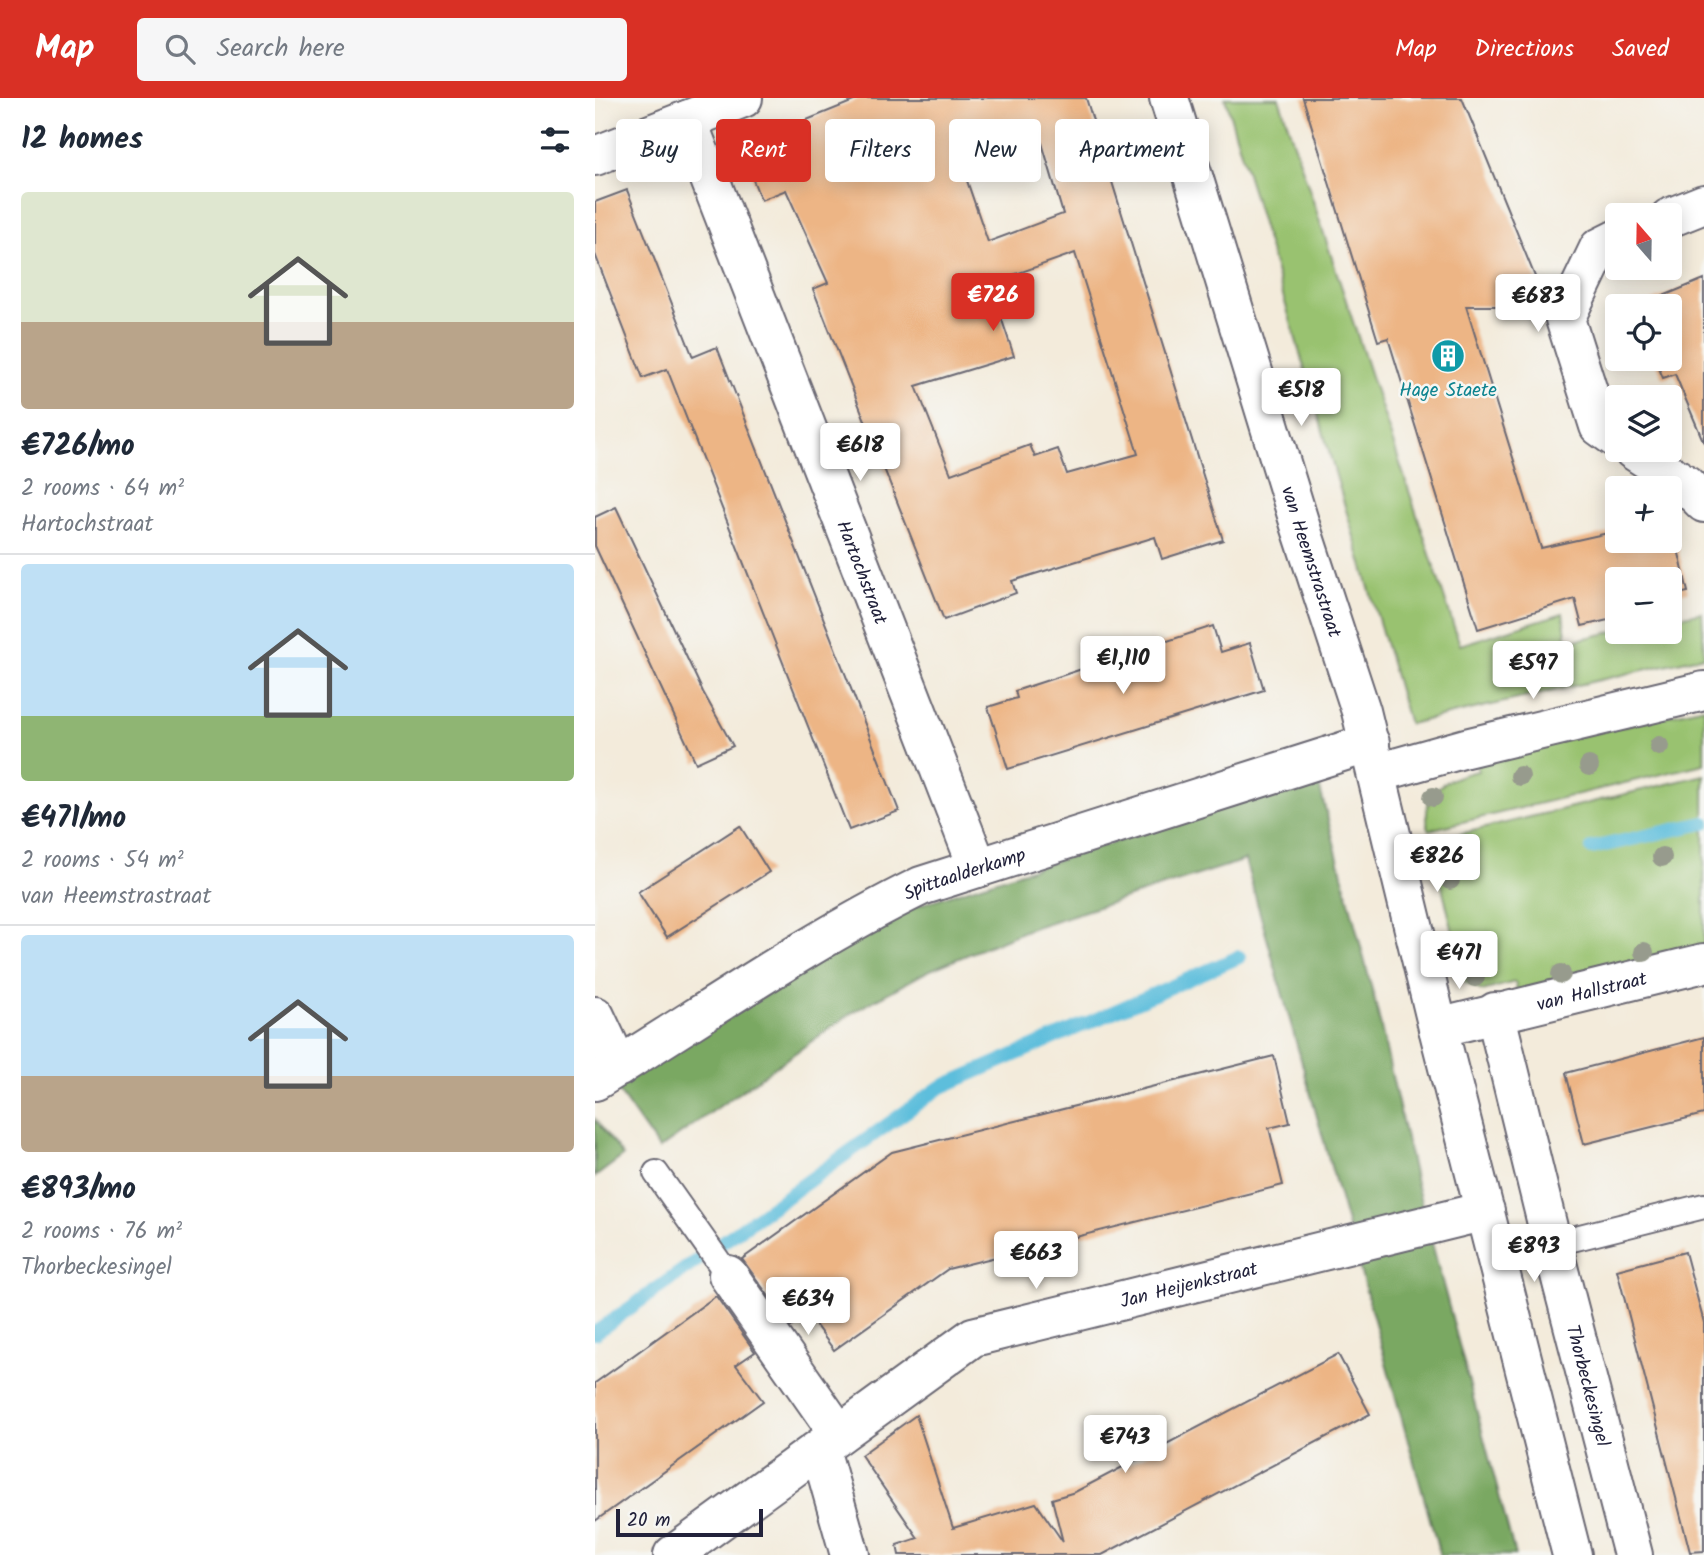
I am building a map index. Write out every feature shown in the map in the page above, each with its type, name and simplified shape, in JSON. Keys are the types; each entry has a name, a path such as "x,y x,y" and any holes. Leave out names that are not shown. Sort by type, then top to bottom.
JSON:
{"street":[{"path":"690,119 743,98"},
{"name":"van Heemstrastraat","path":"1169,98 1373,758 1438,1028"},
{"path":"595,156 616,148"},
{"name":"Hartochstraat","path":"702,159 978,868"},
{"path":"1682,213 1704,204"},
{"path":"1605,245 1599,248 1565,319 1599,426 1605,430"},
{"path":"1651,462 1685,484 1704,503"},
{"name":"Spittaalderkamp","path":"607,1074 768,971 867,912 921,886 1373,758 1466,748 1704,691"},
{"name":"van Hallstraat","path":"1438,1028 1704,963"},
{"name":"Thorbeckesingel","path":"1495,1012 1633,1555"},
{"path":"595,1016 607,1074"},
{"path":"1438,1028 1572,1555"},
{"name":"Jan Heijenkstraat","path":"673,1555 973,1337 1485,1211"},
{"path":"728,1275 830,1441 851,1555"}],"lane":[{"path":"656,1173 728,1275"},
{"path":"1552,1244 1704,1206"}],"green space":[{"path":"1225,98 1279,98 1460,645 1563,613 1567,642 1605,634 1605,644 1682,644 1682,616 1702,612 1704,656 1409,724"},
{"path":"1704,707 1704,764 1429,830 1427,817 1431,796 1445,782 1478,771 1476,760"},
{"path":"1704,775 1704,947 1518,994 1515,982 1482,991 1465,982 1431,841"},
{"path":"1317,777 1376,1005 1416,1183 1515,1555 1440,1555 1245,860 1029,929 928,971 853,1012 659,1149 616,1088 897,912"},
{"path":"595,1119 623,1156 595,1177"}],"building":[{"path":"861,98 1086,98 1093,119 1055,119 1055,182 1112,182 1223,540 1162,559 1155,537 1012,581 1016,593 944,620 813,289 828,283 786,190 761,200 754,182 811,182 809,119","holes":["1075,253 1138,454 1067,474 1058,449 1035,457 1030,445 951,474 916,386 1014,356 997,305 1007,301 999,280"]},
{"name":"Hage Staete","path":"1303,98 1462,98 1547,306 1466,306 1541,548 1605,534 1605,553 1679,553 1688,592 1682,593 1682,567 1605,567 1605,621 1582,626 1575,599 1478,629 1388,338 1378,341"},
{"path":"627,190 693,357 717,347 899,811 849,830 667,369 643,378 595,254 595,202"},
{"path":"1704,279 1704,443 1682,385 1675,374 1663,378 1660,371 1682,371 1682,294 1668,294"},
{"path":"616,507 703,692 733,746 696,763 595,546 595,517"},
{"path":"1213,626 1221,652 1250,643 1264,690 1008,769 988,707 1017,698 1015,691"},
{"path":"740,826 769,872 667,937 638,892"},
{"path":"1704,1037 1704,1114 1584,1144 1566,1073"},
{"path":"1274,1056 1290,1123 1269,1128 1283,1185 948,1269 834,1350 808,1315 791,1327 742,1259 892,1152"},
{"path":"1685,1252 1704,1323 1704,1551 1690,1552 1617,1270"},
{"path":"716,1296 755,1352 736,1365 763,1401 595,1521 595,1383"},
{"path":"1338,1354 1370,1414 1102,1555 899,1555 897,1545 918,1538 861,1455 916,1415 953,1528 1036,1503 1063,1542 1052,1499 1075,1492"}],"waterway":[{"path":"1592,848 1704,823"},
{"path":"595,1333 939,1088 1239,957"}],"place":[{"name":"Hage Staete","path":"1448,356"}]}
